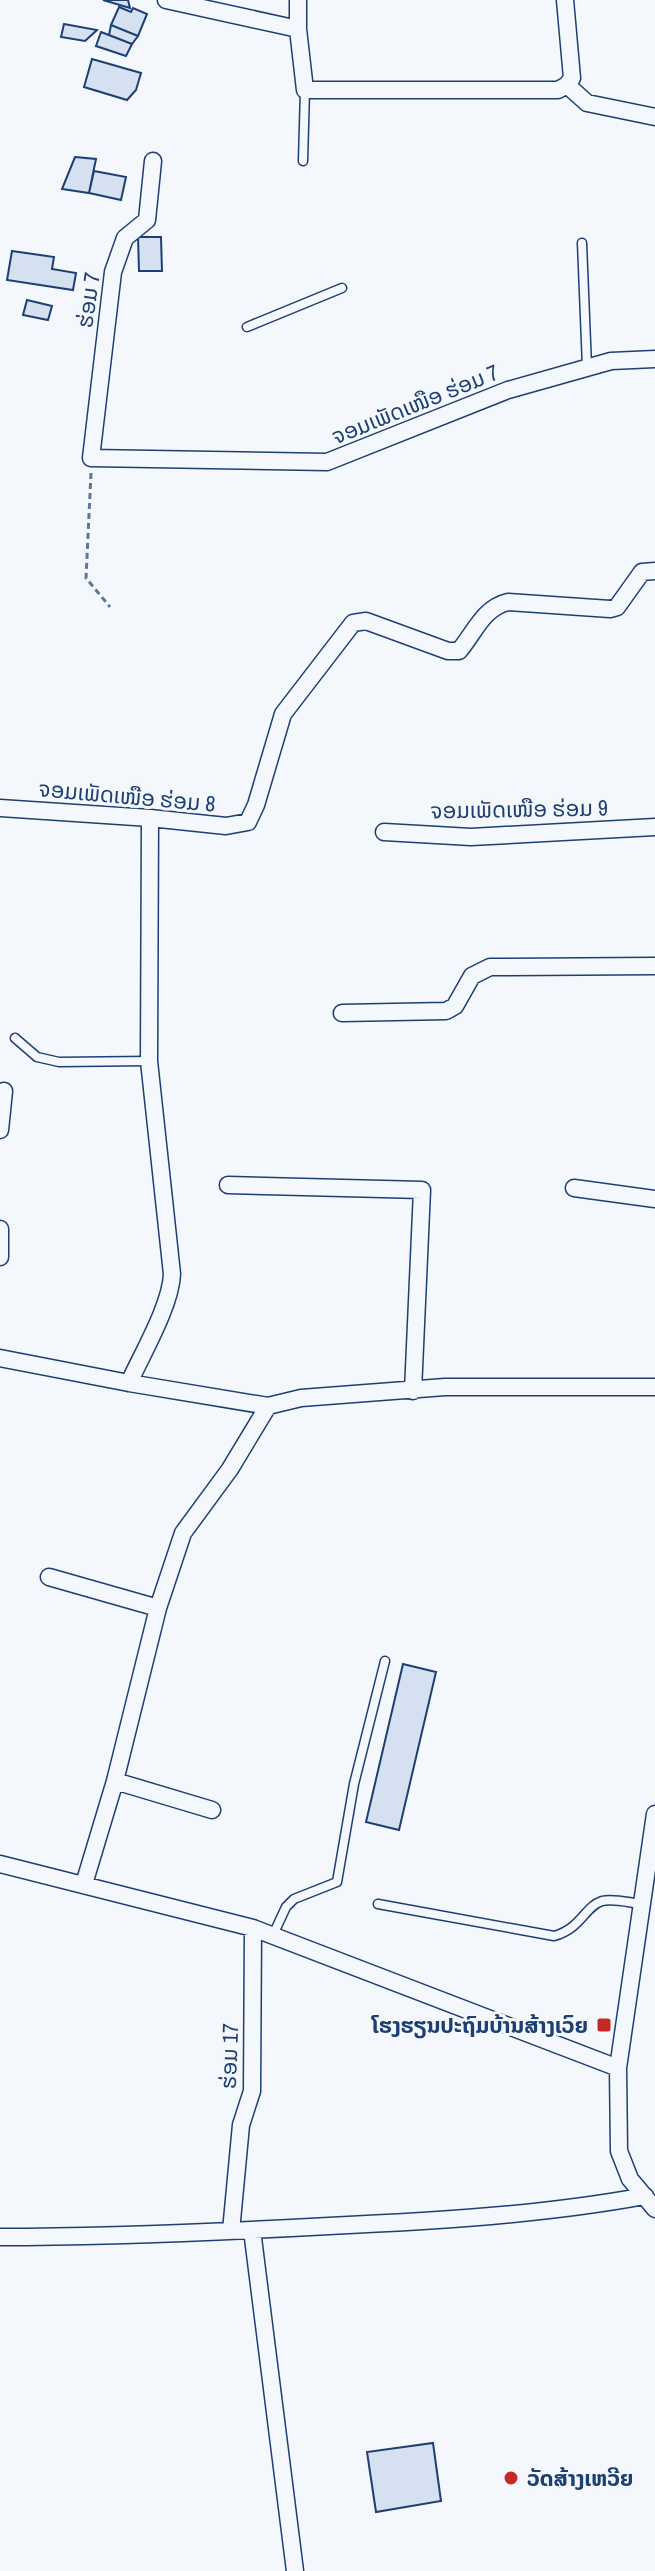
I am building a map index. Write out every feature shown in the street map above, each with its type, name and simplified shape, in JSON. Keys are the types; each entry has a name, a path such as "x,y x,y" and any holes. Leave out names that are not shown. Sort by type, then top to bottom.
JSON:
{"street":[{"path":"166,0 298,29"},
{"path":"298,0 305,90 558,90 572,78 565,0"},
{"path":"567,85 587,103 655,117"},
{"name":"ຮ່ອມ 7","path":"91,458 113,272 125,238 147,220 153,161"},
{"name":"ຈອມເພັດເໜືອ ຮ່ອມ 7","path":"91,458 327,462 508,390 611,361 655,359"},
{"name":"ຈອມເພັດເໜືອ ຮ່ອມ 8","path":"0,808 226,826 248,822 283,714 353,623 366,621 448,651 459,651 488,611 497,605 508,602 610,609 617,607 642,572 655,571"},
{"path":"129,1383 172,1282 149,1061 150,818"},
{"name":"ຈອມເພັດເໜືອ ຮ່ອມ 9","path":"384,832 471,837 655,827"},
{"path":"342,1013 446,1011 455,1006 472,976 490,967 655,966"},
{"path":"0,1130 4,1091"},
{"path":"228,1185 422,1190 413,1391"},
{"path":"574,1188 655,1199"},
{"path":"0,1229 0,1257"},
{"path":"0,1358 268,1406 301,1398 445,1387 655,1387"},
{"path":"84,1884 115,1781 158,1608 183,1533 230,1469 268,1406"},
{"path":"49,1577 158,1608"},
{"path":"115,1781 212,1810"},
{"path":"650,2202 630,2179 619,2151 618,2068 643,1904 652,1866 655,1814"},
{"path":"0,1864 253,1928 618,2068"},
{"name":"ຮ່ອມ 17","path":"231,2231 241,2125 252,2091 253,1928"},
{"path":"0,2237 119,2237 432,2221 615,2202 650,2202"},
{"path":"252,2230 295,2571"}],"lane":[{"path":"303,161 305,90"},
{"path":"582,243 587,367"},
{"path":"247,327 342,288"},
{"path":"15,1038 37,1057 59,1062 149,1061"},
{"path":"272,1936 286,1907 294,1899 337,1882 354,1784 385,1661"},
{"path":"378,1904 554,1936 575,1927 595,1904 606,1900 643,1904"}],"path":[{"path":"91,458 86,578 110,607"}],"building":[{"path":"103,0 128,0 130,8"},
{"path":"119,7 131,12 133,8 147,14 138,36 111,25"},
{"path":"64,24 97,30 85,41 61,37"},
{"path":"111,25 138,36 132,44 109,35"},
{"path":"101,32 132,44 126,56 96,46"},
{"path":"92,59 141,73 136,90 127,100 84,87"},
{"path":"75,157 96,159 89,193 62,189"},
{"path":"94,171 126,177 121,200 89,193"},
{"path":"138,237 161,237 162,271 139,271"},
{"path":"12,251 54,257 52,269 76,273 73,290 7,280"},
{"path":"27,300 52,306 48,320 23,315"},
{"path":"403,1664 436,1672 399,1830 366,1822"},
{"path":"433,2443 441,2501 376,2512 367,2452"}],"place":[{"name":"ໂຮງຮຽນປະຖົມບ້ານສ້າງເວົຍ","path":"604,2025"},
{"name":"ວັດສ້າງເຫວີຍ","path":"511,2478"}]}
